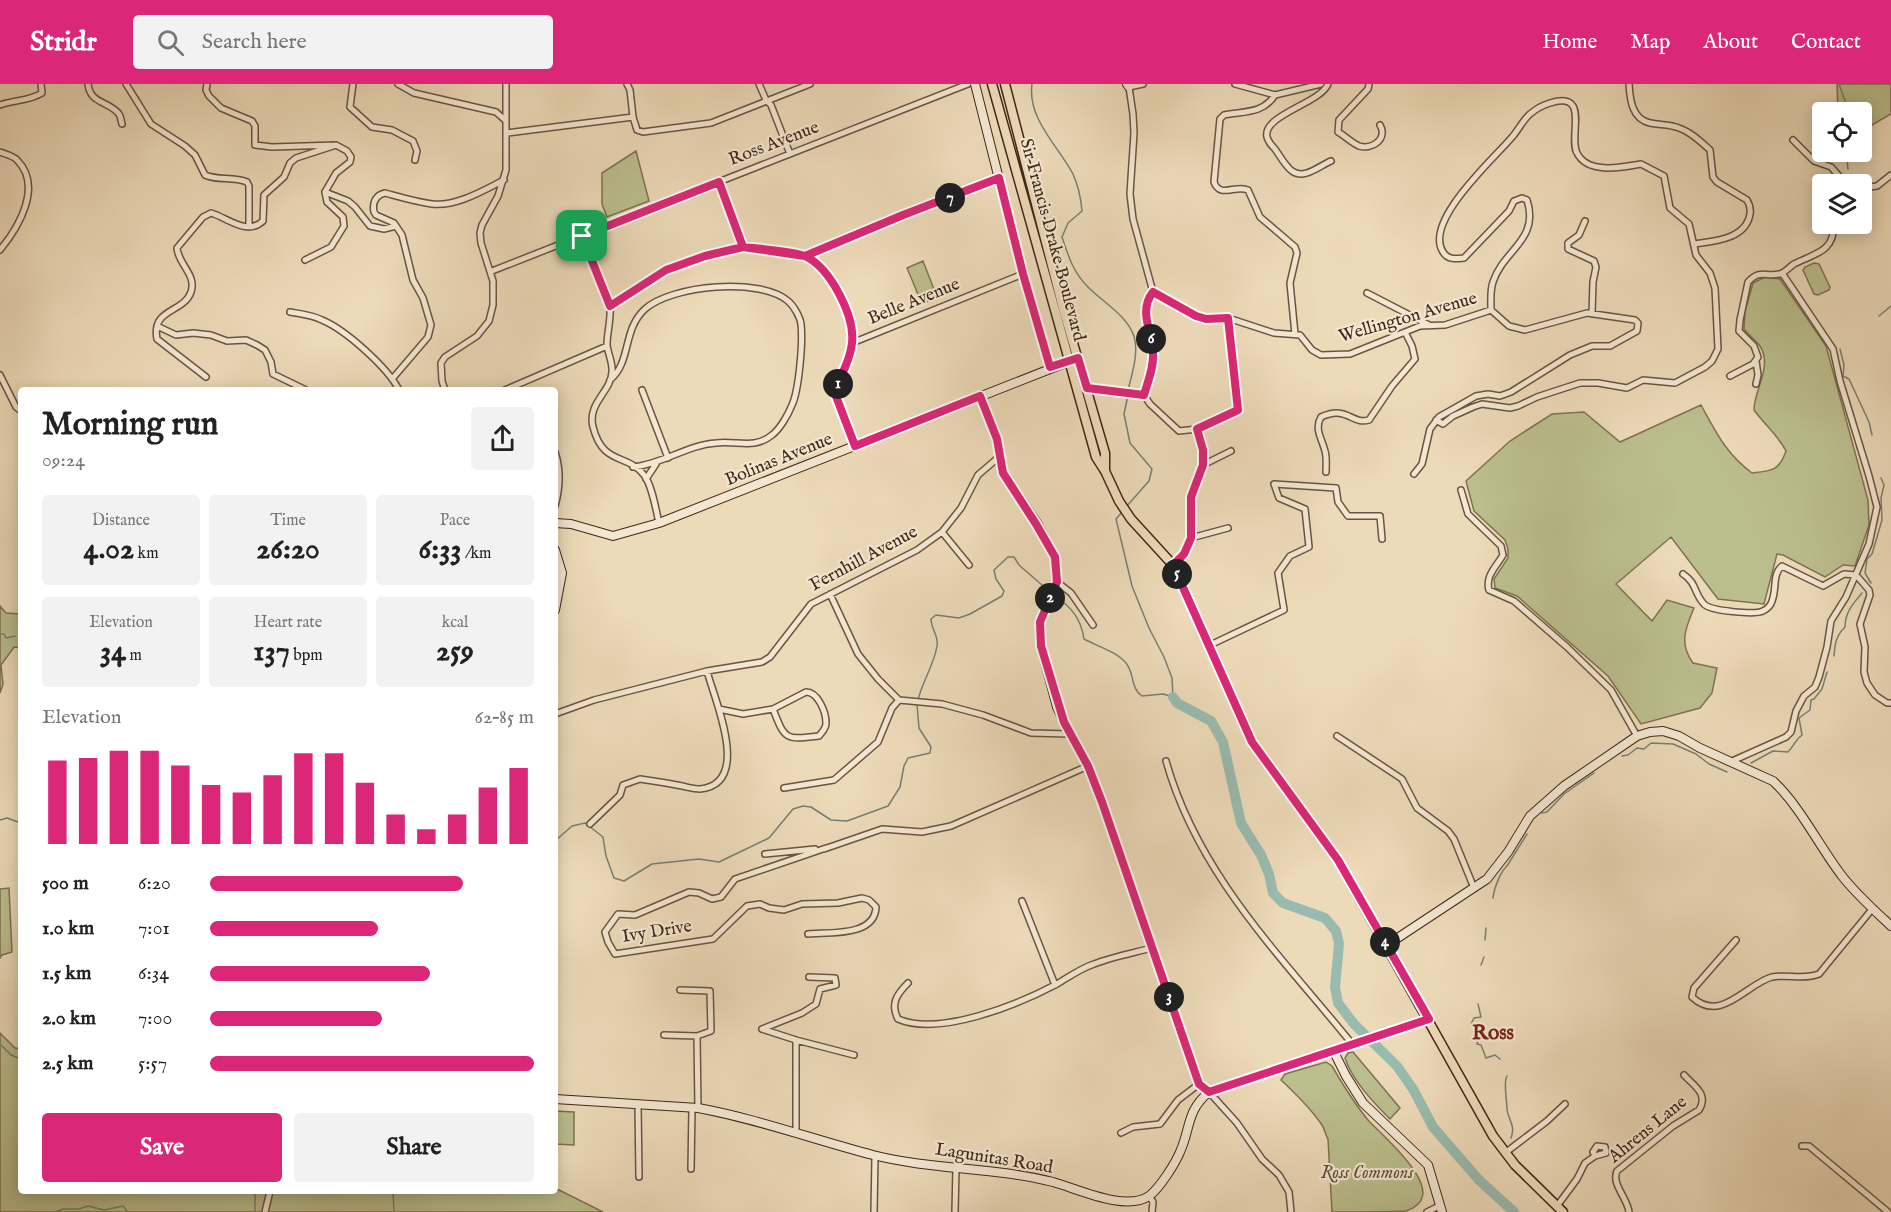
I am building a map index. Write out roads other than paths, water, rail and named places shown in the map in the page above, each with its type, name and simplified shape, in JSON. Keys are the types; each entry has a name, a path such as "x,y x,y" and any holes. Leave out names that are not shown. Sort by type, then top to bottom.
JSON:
{"main road":[{"name":"Sir Francis Drake Boulevard","path":"992,84 1096,457 1131,519 1173,565 1252,742 1338,860 1493,1136 1515,1165 1560,1209"},
{"name":"Sir Francis Drake Boulevard","path":"1005,84 1105,453 1105,471"}],"street":[{"path":"0,105 13,100 36,97 42,93 41,84"},
{"path":"88,84 93,98 118,113 122,124"},
{"path":"126,84 151,124 195,155 205,175 235,178 247,182 249,186 249,227"},
{"path":"207,84 206,90 209,96 221,108 252,121 255,126 255,145 272,147 336,145 347,151 351,157 350,162 336,174 325,192 327,202 343,217 344,226 331,247 305,260"},
{"path":"353,84 350,106 372,127 392,130 413,141 417,151 415,160"},
{"path":"398,84 414,93 496,112 505,120"},
{"path":"444,387 441,363 445,357 477,336 489,321 494,293 492,272 481,243 480,233 504,180 507,133 506,84"},
{"path":"627,84 637,130 643,132 711,123 810,84"},
{"path":"759,84 766,100 771,105 790,154"},
{"name":"Ross Avenue","path":"492,272 968,84"},
{"path":"975,84 1023,274 1050,367"},
{"path":"1143,84 1128,86 1134,133 1132,219 1153,292 1145,308 1153,365 1144,395"},
{"path":"1235,84 1275,95 1321,84"},
{"path":"1328,84 1319,96 1272,124 1267,131 1267,138 1289,169 1297,174 1306,174 1331,161"},
{"path":"1369,84 1339,120 1338,132 1361,147 1378,142 1384,131 1380,125"},
{"path":"1629,84 1630,99 1637,115 1648,123 1680,128 1694,137 1710,150 1711,172 1718,182 1747,200 1750,205 1745,229 1721,240 1694,244"},
{"path":"1153,292 1196,316 1206,319 1228,318 1274,333 1295,334 1290,294 1290,283 1298,257 1295,247 1260,217 1248,190 1243,187 1227,191 1220,190 1214,182 1220,119 1224,115 1257,110 1268,105 1275,95"},
{"path":"1414,474 1422,464 1427,438 1436,420 1443,424 1461,412 1482,404 1510,408 1518,406 1536,397 1580,382 1627,388 1643,380 1675,383 1705,367 1712,361 1718,349 1715,288 1710,273 1699,261 1689,224 1670,208 1664,176 1641,164 1613,168 1598,167 1587,163 1577,155 1574,142 1576,114 1573,105 1564,101 1551,102 1528,116 1456,199 1446,215 1440,235 1441,249 1446,256 1455,259 1464,258 1509,211 1515,201 1521,198 1527,200 1529,213 1525,237 1502,263 1492,283 1491,310"},
{"path":"507,133 633,117"},
{"path":"1793,140 1814,161 1827,165 1838,174"},
{"path":"206,377 157,339 157,326 162,316 191,294 193,283 188,271 177,257 180,242 203,217 211,213 241,226 259,225 263,221 264,195 284,177 290,163 303,154 336,145"},
{"path":"0,152 17,158 30,179 27,203 11,237 0,250"},
{"path":"1872,187 1877,186 1891,175"},
{"path":"610,306 666,270 705,256 743,247 805,256 999,178"},
{"path":"393,378 428,337 431,325 423,298 414,280 402,234 392,222 376,215 374,212 375,199 379,194 385,194 433,204 445,203 462,199 504,180"},
{"path":"719,182 743,247"},
{"path":"325,192 348,201 356,207 370,226 384,229 396,226"},
{"path":"1585,221 1579,235 1568,243 1568,249 1594,261 1596,267 1592,314"},
{"path":"1756,384 1757,351 1739,331 1747,284 1750,279 1760,274 1782,273 1828,246 1834,234"},
{"path":"582,236 610,306 607,346 611,363 610,380"},
{"path":"805,256 824,272 840,297 851,331 852,343"},
{"path":"1730,762 1786,737 1791,732 1796,711 1804,696 1815,687 1819,677 1831,621 1846,597 1869,544 1877,507 1840,381 1833,349 1782,273"},
{"name":"Belle Avenue","path":"855,446 834,391 847,363 852,343 1023,274"},
{"path":"633,467 657,463 700,445 718,442 747,445 760,443 773,435 792,406 797,388 801,323 790,302 767,290 743,286 720,286 691,290 666,298 646,308 635,323 627,340 619,371 598,398 593,411 592,423 601,447 612,456 633,467 646,479 659,523"},
{"path":"1367,293 1431,325"},
{"name":"Wellington Avenue","path":"1295,334 1304,338 1312,350 1321,355 1350,354 1420,326 1445,325 1491,310 1509,326 1525,330 1587,313 1635,320 1639,327 1626,339 1610,346 1592,346 1570,355 1511,392 1500,396 1488,394 1476,396 1436,420"},
{"path":"290,312 324,321 351,338 393,378 398,387"},
{"path":"1087,388 1144,395 1150,404 1179,431 1197,429 1238,410 1228,318"},
{"path":"157,326 176,335 194,333 211,335 227,341 246,340 265,350 271,362 273,374 300,387"},
{"path":"1326,472 1326,458 1318,433 1318,422 1321,417 1335,412 1348,415 1359,422 1369,420 1415,358 1405,332"},
{"path":"512,387 607,346"},
{"name":"Bolinas Avenue","path":"558,523 571,524 613,536 659,523 1050,367 1078,358"},
{"path":"611,363 623,361"},
{"path":"1730,376 1756,361"},
{"path":"0,375 18,409"},
{"path":"642,390 668,458"},
{"path":"980,396 997,439 1003,473 1051,549 1057,565 1054,589 1043,612 1039,634 1046,666 1058,706 1088,766 1199,1084 1238,1123 1262,1159 1279,1175 1289,1192 1291,1212"},
{"path":"1173,565 1184,554 1191,538 1191,497 1203,465 1203,450 1197,429"},
{"path":"1203,465 1232,451"},
{"name":"Fernhill Avenue","path":"558,713 594,700 707,671 762,662 770,657 811,604 917,550 942,532 961,508 978,475 999,457"},
{"path":"646,479 657,463"},
{"path":"558,467 560,477 558,497"},
{"path":"1208,646 1284,610 1278,573 1290,556 1309,547 1305,509 1279,498 1274,484 1336,488 1338,502 1348,516 1380,516 1382,539"},
{"path":"1461,490 1468,514 1501,546 1503,555 1489,576 1487,584 1489,591 1514,602 1567,647 1611,690 1637,736"},
{"path":"1191,538 1227,528"},
{"path":"942,532 969,565"},
{"path":"558,560 562,573 558,594"},
{"path":"1683,574 1693,582 1702,603 1711,609 1754,613 1766,610 1771,604 1776,574 1782,566 1823,586 1844,574 1856,575 1869,590 1870,595 1860,624 1865,646 1864,672 1875,695 1891,703"},
{"path":"1054,589 1071,593 1093,625"},
{"path":"830,594 858,654 899,700 942,704 983,715 1031,733 1070,734"},
{"path":"590,824 620,795 623,785 632,780 700,789 719,779 726,770 728,762 723,718 714,698 707,671"},
{"path":"719,709 743,714 773,709 806,692 811,692 816,696 824,716 825,730 819,736 800,738 786,736 782,732 773,709"},
{"path":"784,788 834,780 878,742 892,708 899,700"},
{"path":"1387,945 1474,888 1496,870 1530,816 1564,786 1637,736 1663,731 1679,736 1773,781 1841,875 1891,926"},
{"path":"1337,736 1402,779 1417,808 1448,831 1454,839 1474,888"},
{"path":"1166,761 1182,805 1227,891 1353,1045"},
{"path":"765,854 826,848 882,829 922,831 951,826 1088,766"},
{"name":"Ivy Drive","path":"808,934 856,931 871,921 876,907 869,900 862,898 838,903 802,904 784,910 760,904 747,906 712,939 615,954 605,932 618,914 635,915 689,892 699,893 712,899 721,897 735,879 826,848"},
{"path":"1022,901 1055,985"},
{"path":"1736,940 1694,987 1692,997 1699,1004 1712,1007 1725,1004 1772,977 1810,977 1820,974 1873,908"},
{"path":"908,983 895,999 894,1013 898,1019 914,1024 942,1024 993,1012 1055,985 1092,964 1152,948"},
{"path":"810,977 835,978 836,985 820,989 816,1004 802,1013 762,1029 854,1055"},
{"path":"664,1035 696,1036 711,1031 710,991 680,990"},
{"path":"1152,1212 1153,1202 1149,1196 1181,1152 1194,1109 1209,1092 1429,1019"},
{"path":"691,1169 696,1036"},
{"path":"796,1040 796,1132"},
{"path":"1334,1052 1363,1103 1428,1165 1441,1209 1427,1212"},
{"name":"Ahrens Lane","path":"1629,1212 1626,1200 1615,1181 1617,1171 1702,1106 1701,1092 1684,1075"},
{"path":"1121,1133 1133,1127 1160,1124 1178,1100 1199,1084"},
{"name":"Lagunitas Road","path":"558,1099 695,1108 796,1132 875,1155 956,1168 1011,1173 1053,1182 1117,1202 1136,1202 1149,1196"},
{"path":"1505,1153 1565,1104"},
{"path":"638,1105 639,1177"},
{"path":"1802,1146 1809,1146 1888,1212"},
{"path":"874,1212 875,1155"},
{"path":"1560,1209 1585,1163 1595,1156"},
{"path":"955,1212 956,1168"},
{"path":"265,1212 269,1194"}],"waterway":[{"path":"1032,84 1034,108 1039,120 1073,174 1080,197 1082,211 1068,223 1062,237 1069,257 1082,281 1120,315 1134,336 1135,356 1128,390"},
{"path":"1839,84 1845,102"},
{"path":"1847,162 1848,169"},
{"path":"1879,316 1891,306"},
{"path":"1840,349 1844,365 1843,376 1849,379 1869,422 1872,435"},
{"path":"1126,507 1149,481 1152,469 1130,443 1124,414 1128,395"},
{"path":"1871,583 1865,573 1867,559 1872,554 1882,520 1881,498 1884,485 1881,478"},
{"path":"1054,595 1074,614 1084,639 1112,652 1126,663 1138,693 1142,696 1163,694 1173,697 1172,678 1132,586 1116,519 1123,511"},
{"path":"918,700 937,646 931,619 936,615 959,618 1002,596 1004,591 996,579 994,570 1008,557 1014,557 1019,565 1050,592"},
{"path":"1834,656 1837,640 1845,627 1848,613 1862,593"},
{"path":"0,634 4,634 6,638 15,636"},
{"path":"1751,763 1773,751 1788,752 1790,750 1802,735 1799,718 1810,710 1811,700 1822,689 1827,672"},
{"path":"1173,697 1177,703 1211,721 1223,742 1241,823 1261,855 1269,874 1273,893 1283,903 1325,918 1336,931 1339,944 1335,987 1338,1003 1354,1024 1397,1066 1413,1089 1433,1127 1479,1180 1514,1212"},
{"path":"558,838 572,826 585,823 603,837 606,856 614,878 624,881 652,864 699,859 719,862 769,838 793,809 803,806 811,807 831,820 847,821 888,806 900,787 908,758 930,753 931,747 919,728 917,705"},
{"path":"1622,756 1628,755 1637,748 1644,749 1651,743 1673,744 1727,772"},
{"path":"1542,813 1547,812 1564,794 1594,773"},
{"path":"0,820 7,818 18,822"},
{"path":"1493,898 1500,876 1527,834"},
{"path":"1485,940 1486,928"},
{"path":"1481,965 1484,957"},
{"path":"1478,1004 1481,1017 1474,1018 1471,1024 1482,1028 1477,1044 1481,1045 1486,1058 1495,1055 1500,1059"},
{"path":"0,1044 11,1055 18,1058"},
{"path":"1507,1076 1505,1083 1508,1113 1513,1130 1511,1138"},
{"path":"255,1194 255,1212"},
{"path":"393,1194 394,1212"},
{"path":"55,1212 88,1206 104,1210 123,1206 128,1212"}],"district":[{"name":"Ross","path":"1493,1033"}],"park label":[{"name":"Ross Commons","path":"1367,1173"}]}
